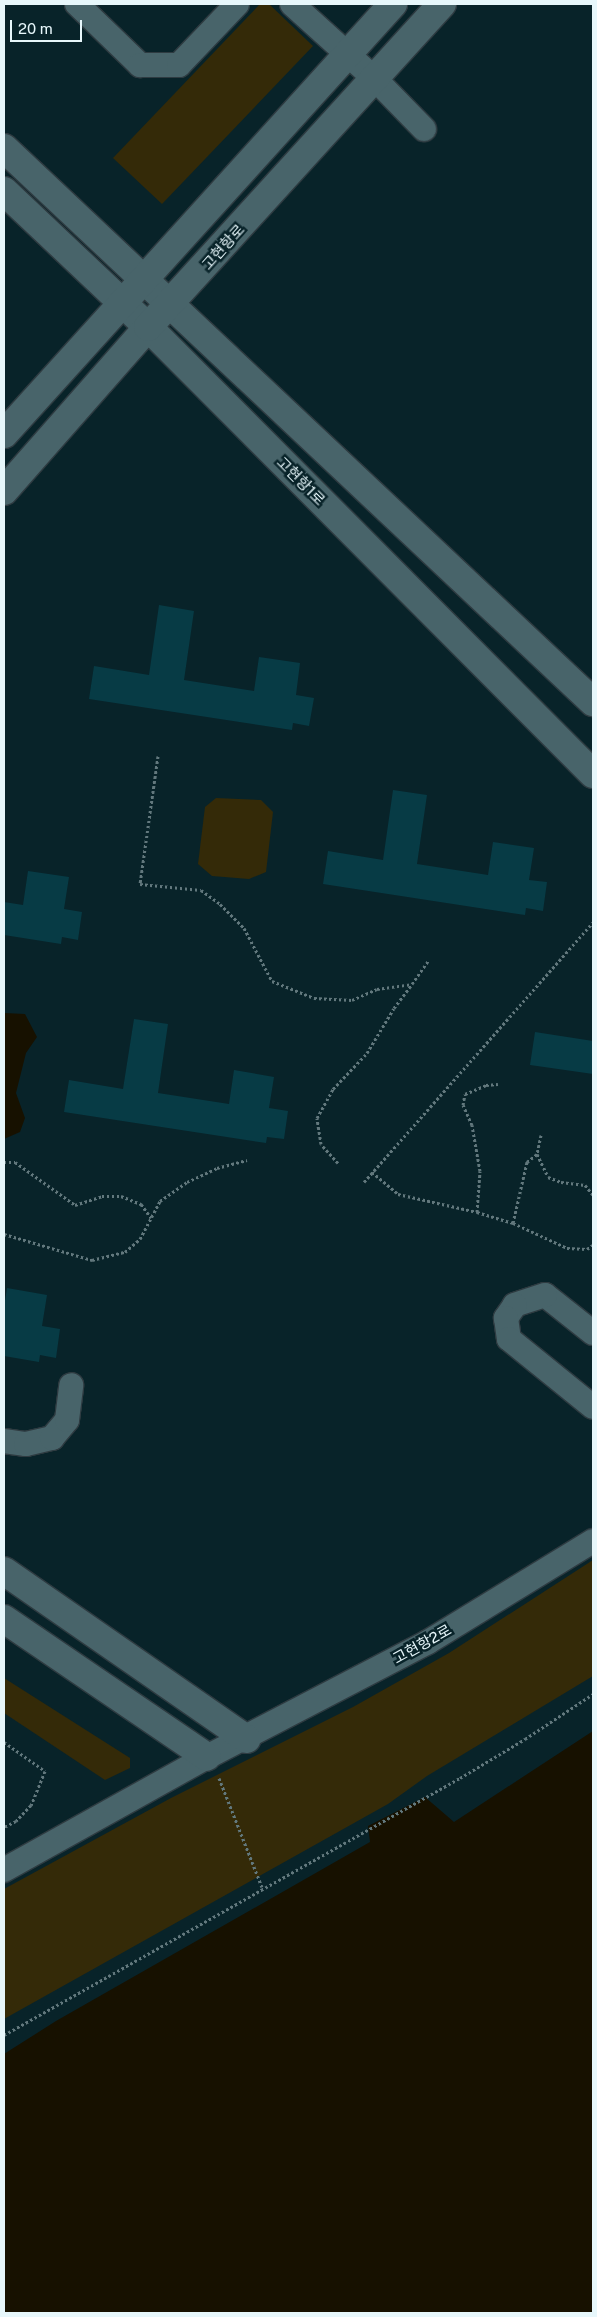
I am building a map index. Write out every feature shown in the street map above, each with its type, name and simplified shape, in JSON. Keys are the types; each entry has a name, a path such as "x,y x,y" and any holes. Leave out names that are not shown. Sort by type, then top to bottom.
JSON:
{"street":[{"path":"77,4 140,66 179,65 237,4"},
{"path":"292,4 374,79 424,129"},
{"path":"4,434 393,4"},
{"name":"고현항로","path":"4,491 148,328 442,4"},
{"path":"4,148 593,702"},
{"name":"고현항1로","path":"4,192 123,303 593,774"},
{"path":"593,1333 544,1295 515,1305 506,1318 509,1339 593,1406"},
{"path":"4,1441 26,1444 52,1438 67,1420 72,1385"},
{"name":"고현항2로","path":"4,1870 213,1766 247,1739 428,1642 593,1541"},
{"path":"4,1571 247,1739"},
{"path":"4,1620 213,1766"}],"path":[{"path":"158,756 140,884 201,890 220,904 244,928 272,981 314,998 352,1000 377,989 412,984"},
{"path":"364,1182 593,922"},
{"path":"338,1164 321,1144 317,1118 333,1089 367,1053 394,1008 429,960"},
{"path":"477,1212 480,1171 472,1125 463,1105 465,1094 486,1085 498,1084"},
{"path":"513,1223 528,1162 537,1154 541,1135"},
{"path":"537,1154 548,1177 562,1182 585,1185 593,1195"},
{"path":"4,1234 92,1260 125,1252 140,1239 160,1201 187,1182 217,1168 247,1160"},
{"path":"4,1162 15,1162 75,1205 102,1196 121,1196 141,1204 151,1218"},
{"path":"372,1172 398,1194 477,1212 513,1223 567,1248 587,1249 593,1246"},
{"path":"4,2035 262,1887 460,1778 525,1739 593,1694"},
{"path":"4,1742 45,1771 31,1805 16,1821 4,1828"},
{"path":"213,1766 262,1887"}],"shaded area":[{"path":"260,4 269,4 313,46 162,204 113,158"},
{"path":"216,798 261,800 273,812 266,872 249,879 212,876 198,864 205,807"},
{"path":"4,1013 25,1014 37,1037 26,1053 16,1093 25,1118 20,1132 4,1139"},
{"path":"593,1560 593,1676 427,1776 388,1804 4,2019 4,1889 171,1798 353,1707 449,1653"},
{"path":"4,1678 130,1758 130,1768 105,1780 4,1713"},
{"path":"593,1731 593,2313 4,2313 4,2054 56,2021 370,1842 368,1826 425,1797 454,1822"}],"building":[{"path":"159,605 194,611 184,680 254,691 259,657 300,663 296,695 314,698 309,726 293,723 292,730 89,699 94,666 149,675"},
{"path":"393,790 427,795 417,864 488,875 493,842 534,848 529,880 547,882 543,911 526,908 525,915 323,884 328,851 383,860"},
{"path":"28,871 69,877 64,909 82,912 78,940 62,937 61,944 4,935 4,902 23,905"},
{"path":"134,1019 168,1024 158,1093 229,1104 234,1070 274,1077 269,1108 288,1111 284,1139 267,1137 266,1143 64,1112 69,1080 123,1089"},
{"path":"535,1032 593,1041 593,1074 530,1065"},
{"path":"7,1288 47,1295 42,1326 60,1329 56,1358 40,1355 39,1362 4,1356 4,1307"}]}
